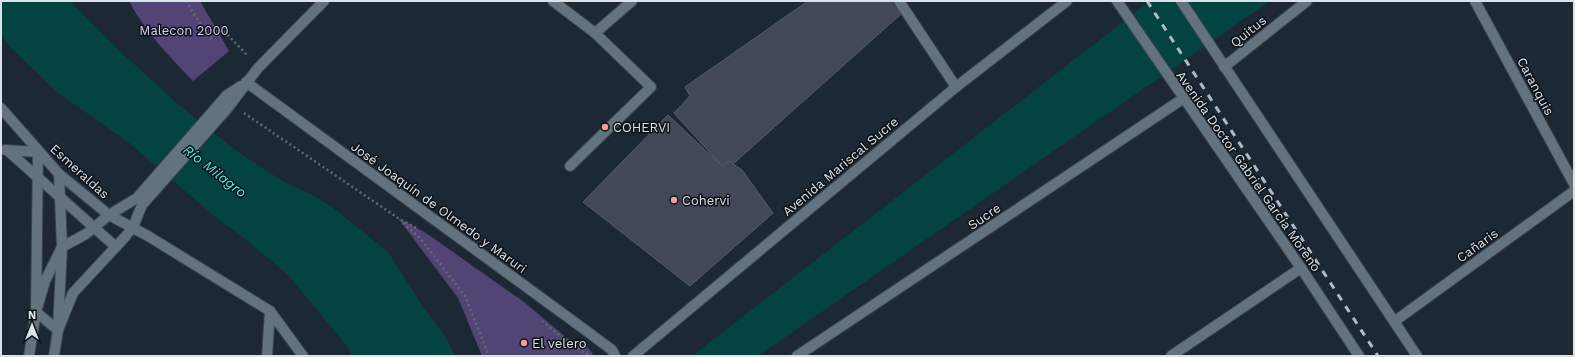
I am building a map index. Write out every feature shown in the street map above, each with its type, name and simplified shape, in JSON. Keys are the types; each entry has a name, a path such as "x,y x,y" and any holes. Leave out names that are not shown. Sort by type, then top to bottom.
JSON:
{"street":[{"path":"29,356 36,312 44,281 62,247 94,228 109,215 139,202 224,106 228,95 246,82 324,1"},
{"path":"553,1 595,33 651,87 570,166"},
{"path":"595,33 632,1"},
{"path":"899,1 956,87"},
{"name":"Avenida Mariscal Sucre","path":"634,356 956,87 1067,1"},
{"name":"Avenida Doctor Gabriel García Moreno","path":"1117,1 1301,268 1359,356"},
{"path":"1181,1 1417,356"},
{"name":"Quitus","path":"1224,67 1307,1"},
{"name":"Caranquis","path":"1475,1 1574,184"},
{"name":"José Joaquín de Olmedo y Maruri","path":"246,82 588,332 612,350 615,356"},
{"name":"Sucre","path":"797,356 1184,98"},
{"name":"Esmeraldas","path":"1,108 38,152 59,174 109,215 133,227 270,311"},
{"path":"4,150 38,152 36,312"},
{"path":"4,150 116,247"},
{"path":"54,356 58,330 62,247 59,174"},
{"name":"Cañaris","path":"1395,321 1574,191"},
{"path":"58,330 73,293 133,227 139,202"},
{"path":"1171,356 1301,268"},
{"path":"267,356 270,311"},
{"path":"270,311 303,356"},
{"path":"36,312 58,330"}],"path":[{"path":"186,1 210,39 220,28 258,68"},
{"path":"238,108 398,218 420,238 465,296 489,356"}],"green space":[{"name":"Malecon 2000","path":"129,1 200,1 229,51 193,81 142,23"},
{"path":"398,218 426,233 524,302 568,339 586,345 594,356 482,356 458,298"}],"water":[{"name":"Río Milagro","path":"1,1 70,1 124,55 180,106 238,152 284,182 311,194 332,207 388,252 424,308 445,336 455,356 352,356 347,346 288,275 243,237 219,220 128,142 57,92 11,48 1,35"},
{"path":"1150,1 1270,1 758,356 692,356"}],"building":[{"path":"808,1 893,1 901,14 733,164 729,161 722,166 674,113 690,96 685,87"},
{"name":"Cohervi","path":"668,115 722,166 729,161 742,170 773,213 690,286 583,202"}],"railway":[{"path":"1147,1 1378,356"}],"place":[{"name":"COHERVI","path":"605,127"},
{"name":"Cohervi","path":"674,200"},
{"name":"El velero","path":"524,343"}]}
